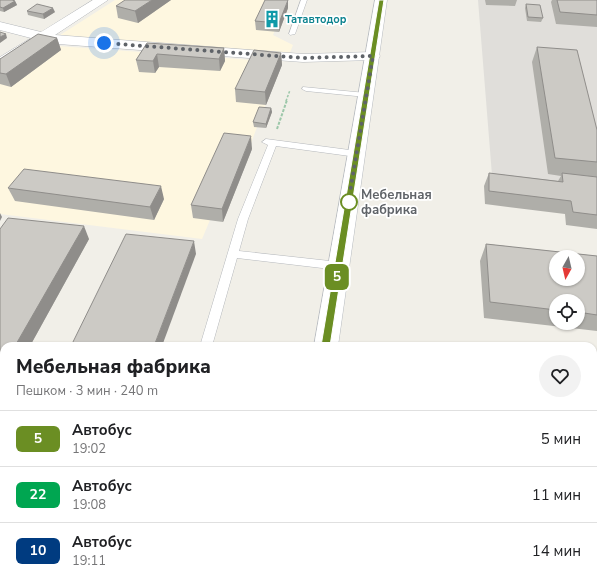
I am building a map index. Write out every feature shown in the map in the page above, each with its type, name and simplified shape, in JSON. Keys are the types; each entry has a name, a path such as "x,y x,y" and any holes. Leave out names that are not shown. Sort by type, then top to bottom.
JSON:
{"street":[{"path":"0,63 102,0"},
{"path":"327,342 381,0"},
{"path":"0,26 58,40 303,58 373,56"}],"lane":[{"path":"292,34 304,0"},
{"path":"306,89 366,95"},
{"path":"207,342 243,219 269,142 357,154"},
{"path":"234,254 339,266"}],"path":[{"path":"269,142 290,91 292,89 306,89"}],"shaded area":[{"path":"115,0 287,0 273,35 293,45 289,55 57,37"},
{"path":"478,0 597,0 597,187 492,175"},
{"path":"30,44 282,62 246,156 237,156 202,239 0,214 0,62"}],"building":[{"path":"0,0 15,1 3,8 0,7"},
{"path":"125,0 152,0 135,11 116,6"},
{"path":"265,0 288,0 279,23 255,21"},
{"path":"557,0 597,0 597,15 560,12"},
{"path":"37,4 53,8 43,14 27,11"},
{"path":"526,4 540,5 543,18 528,17"},
{"path":"0,32 6,34 0,37"},
{"path":"38,34 57,38 6,74 0,73 0,59"},
{"path":"147,43 224,48 219,59 157,54 153,61 136,60"},
{"path":"537,47 577,50 597,130 597,162 555,158"},
{"path":"254,50 281,53 265,92 235,89"},
{"path":"259,107 271,108 266,124 253,122"},
{"path":"224,133 251,136 222,209 191,205"},
{"path":"24,169 161,186 150,207 8,188"},
{"path":"489,173 563,182 562,173 597,177 597,215 573,212 571,201 489,191"},
{"path":"8,218 84,226 17,342 0,342 0,229"},
{"path":"126,234 194,241 156,342 73,342"},
{"path":"486,244 549,251 549,286 585,286 585,255 597,256 597,315 585,313 585,294 549,294 549,309 490,302"}],"bus line":[{"name":"5","path":"327,342 381,0"}],"place":[{"name":"Татавтодор","path":"272,19"},
{"name":"Мебельная фабрика","path":"349,202"}],"route":[{"path":"104,43 303,58 373,56 348,204 349,202"}]}
